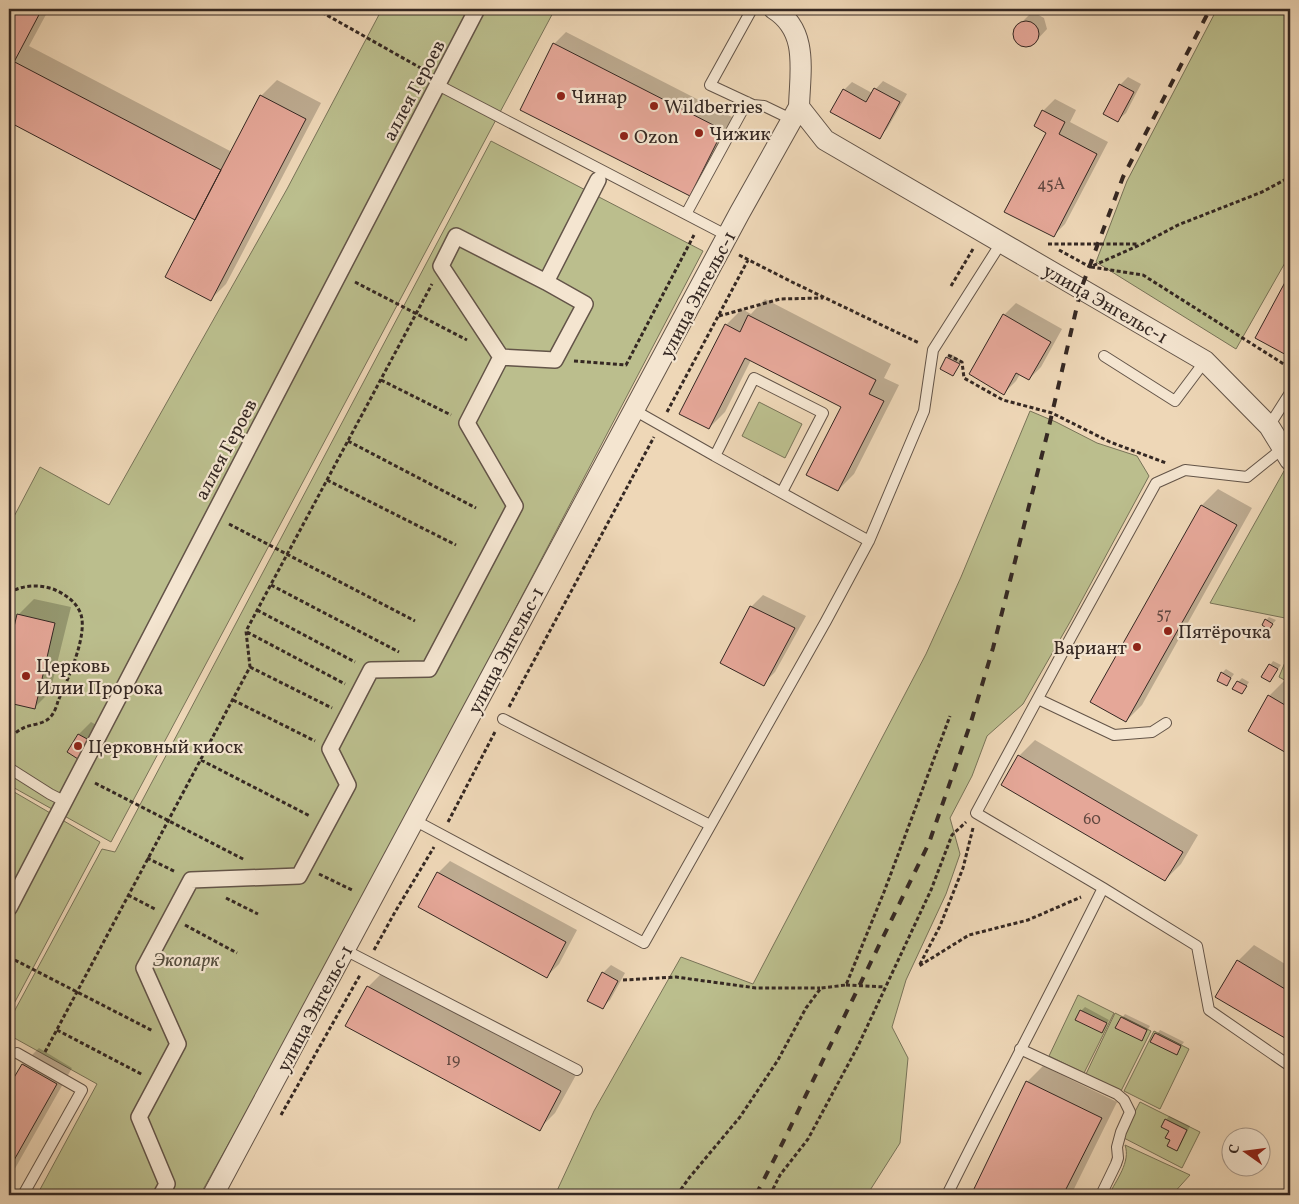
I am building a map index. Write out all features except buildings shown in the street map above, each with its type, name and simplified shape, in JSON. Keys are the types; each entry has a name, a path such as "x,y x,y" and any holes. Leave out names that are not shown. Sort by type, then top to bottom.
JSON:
{"street":[{"name":"аллея Героев","path":"9,908 478,9"},
{"name":"улица Энгельс-1","path":"213,1195 634,410 731,244 795,113 801,54 797,34 784,15 774,9"},
{"name":"улица Энгельс-1","path":"795,113 825,140 1205,361 1269,426 1287,454"},
{"path":"546,282 598,180"},
{"path":"456,236 546,282 584,304 555,360 501,357 441,266 456,236"},
{"path":"161,1195 167,1184 139,1117 178,1044 144,968 191,880 300,876 348,785 330,749 371,670 429,668 514,506 467,423 501,357"}],"lane":[{"path":"752,9 710,85 747,102 795,113"},
{"path":"438,85 686,214 731,244"},
{"path":"686,214 747,102"},
{"path":"414,820 644,943 826,621 869,540 924,411 933,350 1001,243"},
{"path":"1104,356 1175,401 1205,361"},
{"path":"715,456 754,378 823,413 782,492"},
{"path":"1269,426 1290,393"},
{"path":"634,410 869,540"},
{"path":"1287,454 1247,477 1185,470 1156,483 976,813 1197,946 1209,1010 1290,1066"},
{"path":"1038,699 1114,735 1152,732 1166,723"},
{"path":"503,719 710,824"},
{"path":"9,768 64,801"},
{"path":"947,1195 1103,888"},
{"path":"345,950 577,1070"},
{"path":"1020,1049 1117,1094 1127,1105 1130,1112 1117,1147 1118,1158 1101,1195"},
{"path":"17,1053 82,1090 23,1195"}],"path":[{"path":"316,9 427,72"},
{"path":"1090,267 1142,244 1178,225 1262,192 1290,177"},
{"path":"555,360 626,364 696,231"},
{"path":"1039,240 1090,267 1143,275 1290,368"},
{"path":"731,244 748,260 933,350 962,362 964,378 1003,400 1052,413 1110,442 1185,470"},
{"path":"1048,244 1142,244"},
{"path":"38,1065 250,667 246,631 441,266"},
{"path":"340,274 501,357"},
{"path":"718,316 780,300 825,298"},
{"path":"381,380 467,423"},
{"path":"348,441 476,508"},
{"path":"327,480 456,545"},
{"path":"213,515 415,621"},
{"path":"271,585 399,652"},
{"path":"9,593 21,587 47,587 62,593 79,610 82,621 77,650 66,683 52,715 42,722 23,728 9,738"},
{"path":"257,610 371,670"},
{"path":"246,631 360,691"},
{"path":"250,667 347,715"},
{"path":"233,700 330,749"},
{"path":"846,985 894,866 950,716"},
{"path":"201,760 310,816"},
{"path":"79,774 278,877"},
{"path":"976,813 963,868 940,926 918,966 969,935 1028,920 1103,888"},
{"path":"770,1195 780,1175 808,1139 858,1046 931,890 952,835 976,813"},
{"path":"305,867 395,912"},
{"path":"9,957 178,1044"},
{"path":"623,980 676,977 756,988 821,988 846,985 884,987"},
{"path":"677,1195 740,1117 778,1060 806,1008 821,988"},
{"path":"57,1030 157,1082"}],"green space":[{"path":"382,9 555,9 111,842 9,785 9,526 40,467 109,505 287,189"},
{"path":"1217,9 1290,9 1290,254 1236,349 1096,262 1127,181"},
{"name":"Экопарк","path":"491,141 703,251 334,954 200,1195 37,1195 97,1084 9,1035 9,1021 102,849 115,852"},
{"path":"759,402 802,424 785,458 742,436"},
{"path":"1030,411 1097,443 1137,456 1149,476 1023,704 987,736 972,776 950,818 960,854 946,894 906,980 892,1027 908,1058 900,1143 867,1195 555,1195 594,1111 681,957 753,984 926,654 961,577"},
{"path":"1284,471 1290,482 1290,619 1210,603"},
{"path":"1290,650 1290,683 1279,677"},
{"path":"9,789 100,842 9,1013"},
{"path":"1078,995 1114,1013 1084,1073 1049,1056"},
{"path":"1115,1013 1151,1031 1121,1091 1086,1074"},
{"path":"1154,1031 1189,1049 1160,1109 1124,1091"},
{"path":"1140,1102 1200,1132 1182,1168 1122,1137"},
{"path":"1125,1145 1190,1175 1172,1195 1109,1195 1119,1177 1126,1158"}],"railway":[{"path":"756,1195 929,843 971,722 993,648 1047,435 1081,289 1123,177 1210,9"}],"place":[{"name":"Чинар","path":"561,96"},
{"name":"Wildberries","path":"654,106"},
{"name":"Чижик","path":"699,133"},
{"name":"Ozon","path":"624,136"},
{"name":"Пятёрочка","path":"1168,631"},
{"name":"Вариант","path":"1137,647"},
{"name":"Церковь Илии Пророка","path":"26,676"},
{"name":"Церковный киоск","path":"78,746"}]}
